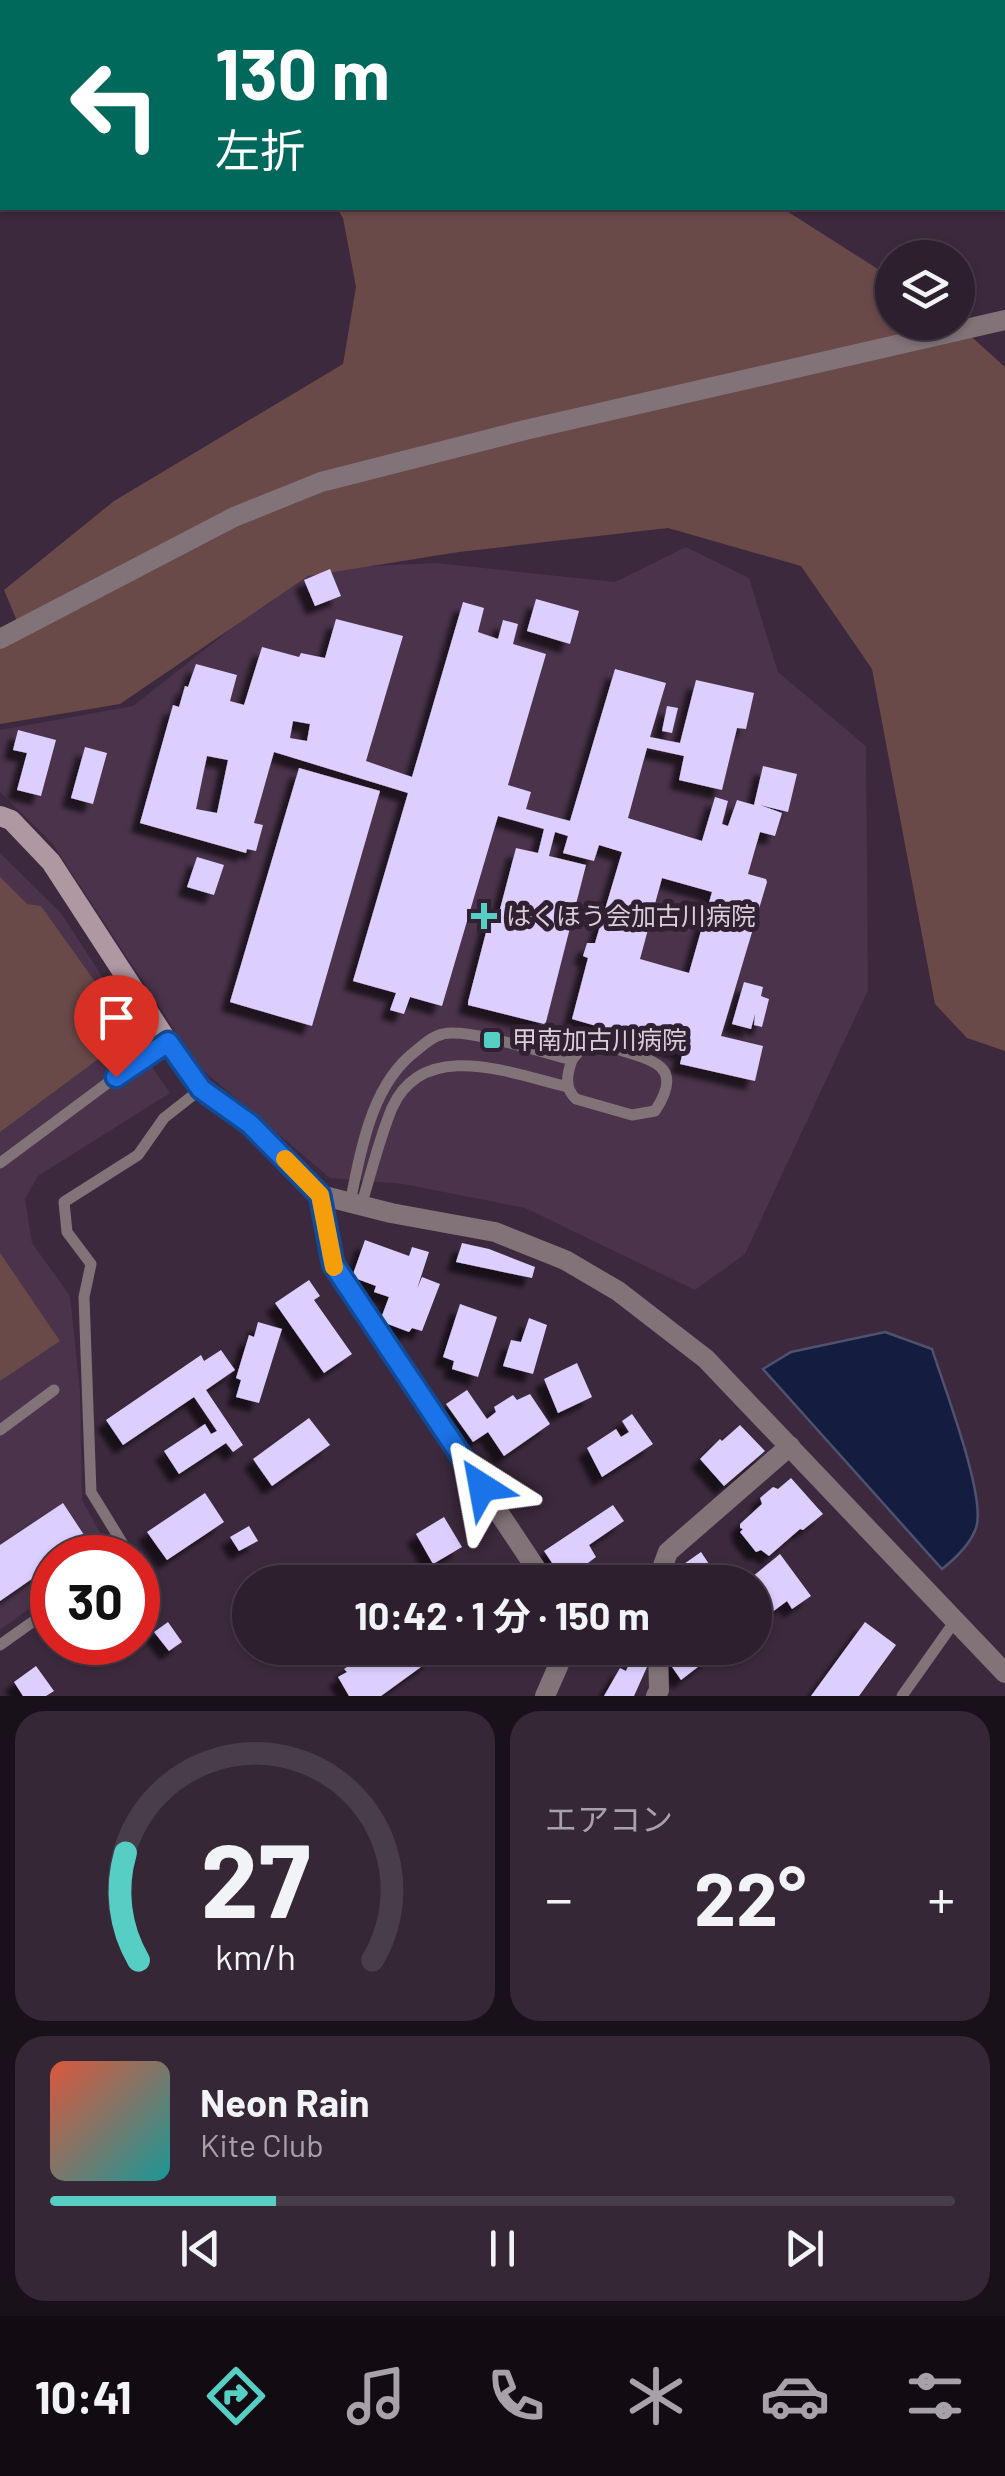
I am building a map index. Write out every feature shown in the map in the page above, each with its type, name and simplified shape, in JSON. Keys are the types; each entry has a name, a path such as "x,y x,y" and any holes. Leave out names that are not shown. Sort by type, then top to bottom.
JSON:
{"street":[{"path":"0,639 234,517 321,482 525,430 1005,320"},
{"path":"0,816 11,820 52,862 201,1089 250,1124 320,1195 390,1214 495,1232 565,1260 618,1291 706,1359 1005,1672"},
{"path":"320,1195 333,1264 535,1565"},
{"path":"663,1565 668,1552 790,1446"},
{"path":"545,1696 559,1665"},
{"path":"656,1696 658,1665"}],"lane":[{"path":"356,1204 359,1158 378,1102 392,1074 429,1041 443,1034 466,1034 572,1060"},
{"path":"0,1163 168,1042"},
{"path":"591,1045 653,1060 662,1067 667,1083 665,1096 655,1111 632,1116 576,1100 568,1087 572,1060 578,1051 591,1045"},
{"path":"356,1204 392,1108 413,1078 426,1071 469,1066 568,1087"},
{"path":"117,1535 91,1492 84,1296 91,1264 67,1232 64,1202 138,1155 164,1118 201,1089"},
{"path":"0,1430 54,1390"},
{"path":"902,1696 955,1621"},
{"path":"0,1644 30,1623"}],"shaded area":[{"path":"338,210 785,210 875,267 875,340 975,340 1005,367 1005,1051 967,1038 935,1004 872,669 801,566 668,528 459,552 308,576 120,704 0,724 0,649 22,633 4,590 114,501 343,364 356,287"},
{"name":"はくほう会加古川病院","path":"686,547 749,578 778,672 866,746 868,990 745,1254 695,1290 525,1208 403,1184 330,1178 199,1067 52,843 0,792 0,730 133,706 307,569 436,563 615,582"},
{"path":"0,853 61,913 133,1024 139,1048 170,1093 38,1176 25,1199 32,1243 70,1296 80,1391 82,1500 101,1535 30,1535 30,1608 0,1630"},
{"path":"0,877 27,904 41,906 113,1007 101,1057 0,1132"},
{"path":"0,1253 60,1341 0,1381"}],"water":[{"path":"885,1332 932,1349 970,1467 978,1513 976,1528 962,1551 942,1569 763,1369 791,1352"}],"building":[{"path":"330,569 341,596 315,606 304,580"},
{"path":"536,599 579,611 570,644 527,631"},
{"path":"463,602 484,608 478,632 498,639 503,620 518,624 513,644 546,654 508,785 531,792 526,809 570,821 615,669 666,683 650,737 680,743 696,680 754,693 746,729 737,728 722,790 679,780 684,756 647,748 628,818 702,841 715,797 728,801 722,824 728,826 737,800 754,805 763,766 797,774 788,812 760,805 782,813 775,836 760,832 748,874 767,882 721,1036 763,1046 755,1081 680,1064 683,1051 572,1019 588,958 583,956 587,943 595,943 622,852 599,845 594,861 563,853 568,836 555,832 549,856 586,865 544,1024 468,1002 491,913 499,913 516,848 538,853 544,829 498,816 442,1006 410,997 404,1014 390,1010 396,993 353,981 408,793 274,752 254,823 263,825 256,851 247,849 246,853 140,823 173,705 179,707 196,664 237,675 230,701 244,705 262,647 299,657 301,653 325,658 336,619 403,636 366,761 412,777","holes":["293,721 310,724 307,741 290,738","207,756 228,760 217,813 196,809","662,878 712,892 689,973 640,959"]},
{"path":"667,706 678,708 672,733 662,731"},
{"path":"18,730 56,740 41,796 17,790 27,753 13,750"},
{"path":"85,747 107,753 93,804 71,798"},
{"path":"299,768 380,791 312,1026 230,1002"},
{"path":"197,857 224,865 214,895 187,887"},
{"path":"744,982 763,987 761,996 769,999 762,1027 754,1025 755,1014 751,1029 732,1024"},
{"path":"365,1240 409,1256 412,1247 429,1252 417,1289 422,1277 440,1284 422,1331 412,1328 409,1332 380,1321 389,1297 374,1292 376,1286 352,1277"},
{"path":"462,1243 535,1267 532,1278 456,1262"},
{"path":"309,1280 320,1296 314,1300 352,1354 324,1373 275,1303"},
{"path":"460,1304 497,1317 478,1377 452,1369 454,1361 443,1357"},
{"path":"529,1318 547,1325 533,1374 503,1366 511,1340 521,1342"},
{"path":"258,1322 282,1329 259,1403 236,1397 241,1380 236,1378 249,1335 254,1337"},
{"path":"221,1350 235,1370 206,1390 243,1445 233,1452 226,1443 179,1474 164,1451 205,1424 211,1434 217,1431 194,1397 123,1445 106,1420 201,1355 204,1361"},
{"path":"577,1363 592,1397 558,1413 544,1379"},
{"path":"467,1390 487,1419 496,1412 494,1407 513,1395 517,1400 530,1394 550,1424 504,1456 488,1432 473,1442 446,1404"},
{"path":"632,1414 653,1444 602,1477 587,1448 616,1429 621,1437 629,1432 622,1421"},
{"path":"309,1418 330,1445 272,1486 253,1459"},
{"path":"740,1425 765,1451 724,1486 700,1459"},
{"path":"791,1478 823,1514 769,1556 761,1550 756,1552 740,1532 740,1524 762,1504 760,1498"},
{"path":"205,1493 224,1522 167,1560 160,1550 160,1535 147,1532"},
{"path":"63,1503 84,1535 30,1535 30,1580 0,1601 0,1545"},
{"path":"613,1505 624,1521 589,1545 596,1557 585,1565 553,1565 544,1551"},
{"path":"444,1517 462,1547 433,1564 416,1534"},
{"path":"249,1526 258,1541 239,1551 230,1537"},
{"path":"701,1552 710,1565 682,1565"},
{"path":"780,1554 811,1596 792,1609 787,1601 772,1612 772,1565 767,1565"},
{"path":"168,1622 182,1642 169,1651 160,1640 160,1628"},
{"path":"865,1622 896,1645 859,1696 811,1696"},
{"path":"350,1665 424,1665 381,1696 349,1696 338,1677 347,1672 344,1669"},
{"path":"628,1665 647,1667 634,1696 604,1696 620,1668 626,1671"},
{"path":"671,1665 701,1665 681,1680"},
{"path":"36,1666 54,1691 46,1696 23,1696 14,1682"}],"slow traffic":[{"path":"285,1159 320,1195 334,1267"}],"place":[{"name":"はくほう会加古川病院","path":"484,916"},
{"name":"甲南加古川病院","path":"492,1040"}],"route":[{"path":"116,1077 168,1042 201,1089 250,1124 320,1195 333,1264 482,1487"}]}
